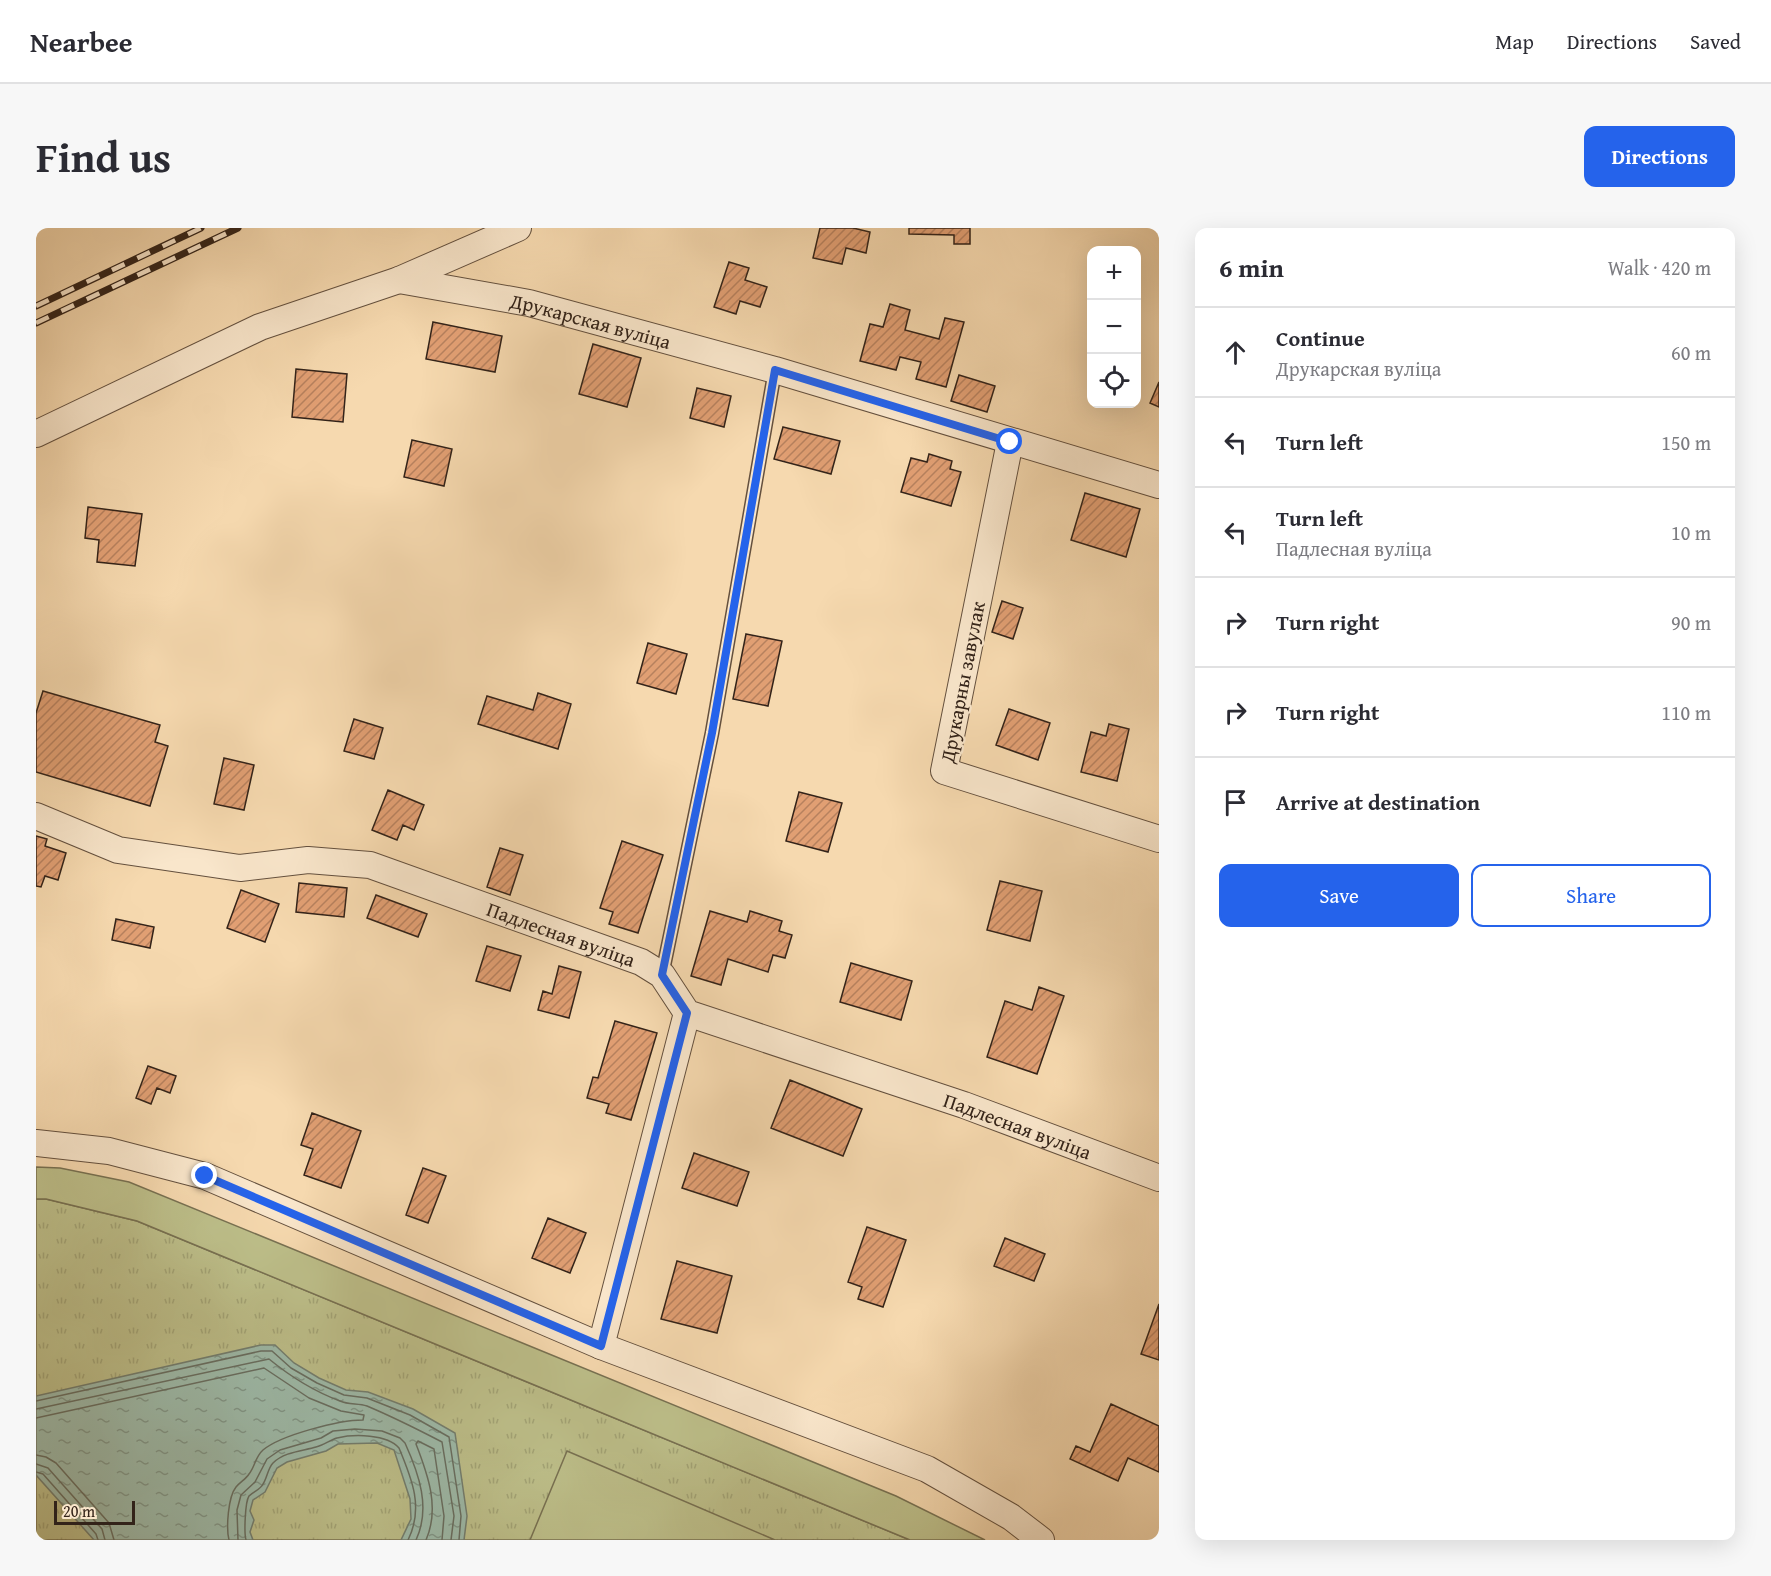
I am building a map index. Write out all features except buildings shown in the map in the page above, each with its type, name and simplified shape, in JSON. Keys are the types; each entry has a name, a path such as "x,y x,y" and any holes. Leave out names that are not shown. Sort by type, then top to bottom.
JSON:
{"street":[{"path":"399,280 518,228"},
{"name":"Друкарская вуліца","path":"36,434 260,327 399,280 529,303 775,370 1159,485"},
{"name":"Друкарны завулак","path":"1010,442 944,771 1159,839"},
{"name":"Падлесная вуліца","path":"36,816 118,849 240,868 308,860 370,865 640,962 662,975 687,1013 964,1105 1159,1178"},
{"path":"601,1346 687,1013"},
{"path":"36,1143 110,1151 205,1176 601,1346 927,1469 1011,1517 1041,1540"}],"lane":[{"path":"662,975 712,733 775,370"}],"green space":[{"path":"36,1167 60,1168 129,1182 896,1496 985,1540 910,1540 137,1221 46,1199 36,1199"},
{"path":"36,1199 46,1199 137,1221 910,1540 36,1540"},
{"path":"567,1451 775,1540 530,1540"}],"water":[{"path":"261,1345 275,1345 294,1363 319,1378 346,1390 368,1392 413,1409 455,1433 467,1516 464,1540 401,1540 411,1519 410,1499 394,1450 377,1443 338,1444 326,1451 287,1462 277,1468 265,1492 253,1500 250,1511 254,1520 250,1532 253,1540 94,1540 36,1475 36,1396"}],"railway":[{"path":"36,306 201,228"},
{"path":"36,323 238,228"}],"route":[{"path":"205,1176 601,1346 687,1013 662,975 712,733 775,370 1010,442"}]}
